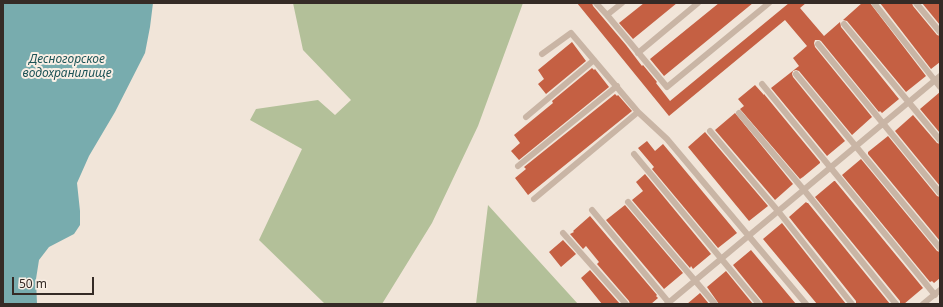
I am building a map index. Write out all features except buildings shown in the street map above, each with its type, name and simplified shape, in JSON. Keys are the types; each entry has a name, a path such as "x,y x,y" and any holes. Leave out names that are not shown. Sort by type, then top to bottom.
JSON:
{"lane":[{"path":"596,3 667,87 769,3"},
{"path":"606,16 622,3"},
{"path":"638,53 698,3"},
{"path":"874,3 940,87"},
{"path":"916,3 940,32"},
{"path":"844,24 940,140"},
{"path":"542,54 571,33 638,112 667,139 806,304"},
{"path":"818,44 940,193"},
{"path":"526,117 594,60"},
{"path":"796,74 940,248"},
{"path":"592,210 669,304 940,76"},
{"path":"762,84 937,292 924,304"},
{"path":"518,166 617,86"},
{"path":"534,198 638,112"},
{"path":"739,113 804,190 896,304"},
{"path":"710,131 778,211 852,304"},
{"path":"634,154 759,304"},
{"path":"628,202 715,304"},
{"path":"563,233 626,304"}],"green space":[{"path":"293,3 523,3 478,126 432,223 382,304 325,304 259,240 302,149 250,120 256,109 318,100 335,115 351,100 303,50"},
{"path":"488,205 578,304 476,304"}],"water":[{"name":"Десногорское водохранилище","path":"3,3 153,3 145,53 115,112 89,156 77,183 80,225 74,234 49,247 39,260 36,279 37,304 3,304"}]}
